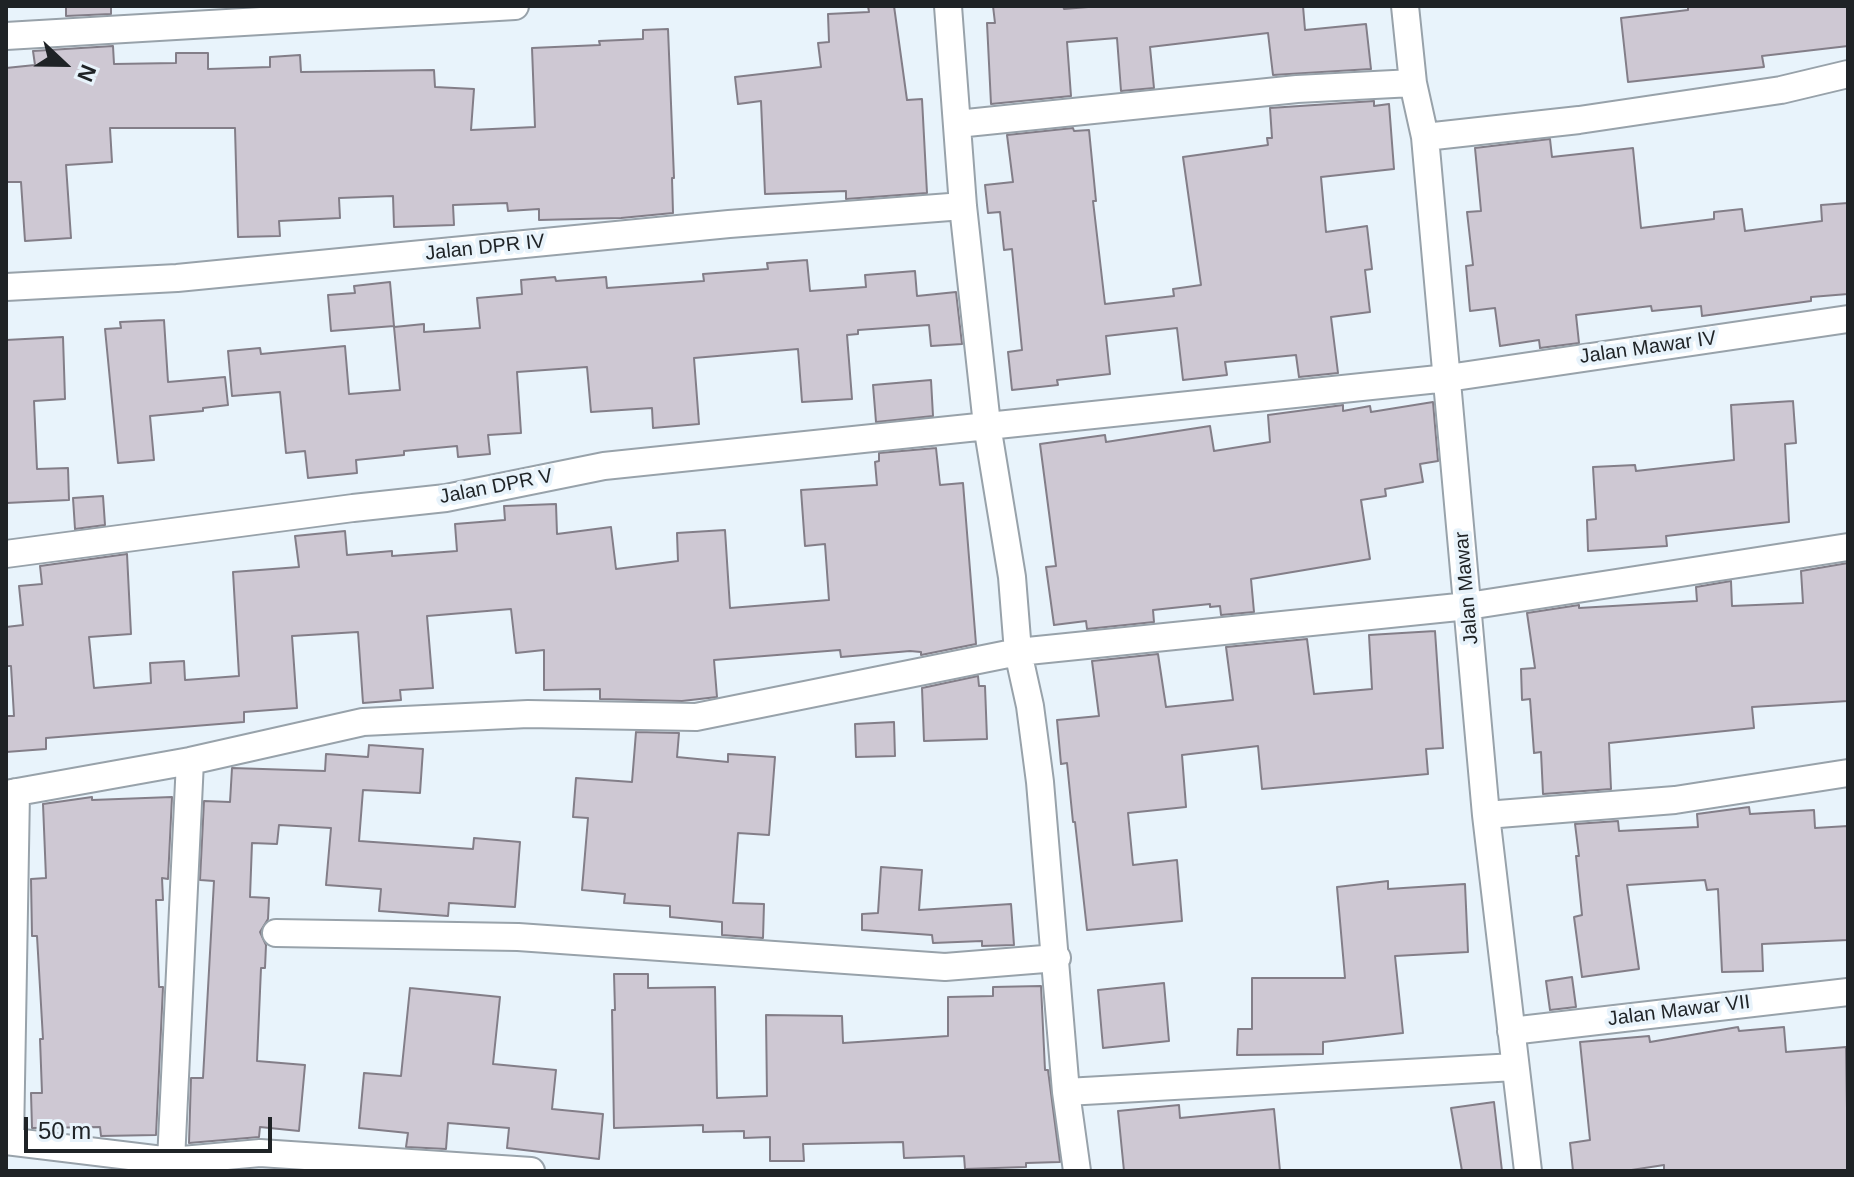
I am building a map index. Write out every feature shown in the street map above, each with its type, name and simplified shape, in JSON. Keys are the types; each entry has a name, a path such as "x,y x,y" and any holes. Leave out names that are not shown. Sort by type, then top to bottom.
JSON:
{"street":[{"path":"6,36 515,6"},
{"path":"948,6 963,206 987,425 1012,577 1018,652 1030,706 1040,782 1066,1092 1077,1171"},
{"name":"Jalan Mawar","path":"1405,6 1413,83 1425,137 1486,815 1528,1171"},
{"path":"1425,137 1579,120 1781,90 1848,74"},
{"path":"957,124 1297,89 1413,83"},
{"name":"Jalan DPR IV","path":"6,287 177,278 729,224 963,206"},
{"name":"Jalan Mawar IV","path":"987,425 1448,378 1848,319"},
{"name":"Jalan DPR V","path":"6,554 446,498 604,466 987,425"},
{"path":"531,1171 260,1153 171,1161 8,1141 11,793 190,761 363,722 528,714 696,717 1018,652 1468,606 1848,547"},
{"path":"171,1161 190,761"},
{"path":"1486,815 1675,800 1848,773"},
{"path":"276,933 518,937 945,967 1057,958"},
{"name":"Jalan Mawar VII","path":"1511,1031 1848,992"},
{"path":"1066,1092 1515,1067"}],"building":[{"path":"66,6 111,6 111,14 66,16"},
{"path":"868,6 894,6 907,100 922,99 927,193 846,199 846,191 765,194 761,101 738,104 735,77 821,67 818,43 829,42 828,14 869,12"},
{"path":"993,6 1063,6 1064,9 1100,6 1303,6 1305,30 1366,24 1371,69 1273,75 1268,33 1150,47 1154,88 1121,91 1117,38 1067,42 1071,96 991,104 987,23 995,23"},
{"path":"1688,6 1848,6 1848,46 1762,56 1764,67 1628,82 1621,18 1688,10"},
{"path":"668,29 673,213 539,220 539,209 508,211 507,203 453,205 454,225 394,227 393,196 339,198 340,218 279,221 280,236 238,237 235,128 110,128 112,162 66,165 71,238 25,241 21,182 6,182 6,68 35,65 33,51 113,46 114,64 176,63 176,53 208,53 208,69 270,67 270,57 300,55 301,72 434,70 435,87 474,89 471,130 535,127 532,48 600,45 599,41 643,39 643,30"},
{"path":"1374,101 1374,106 1389,104 1394,169 1321,177 1326,232 1367,226 1372,269 1365,270 1370,312 1331,317 1338,373 1299,377 1296,355 1225,362 1227,375 1183,380 1177,328 1106,336 1110,374 1057,380 1058,385 1012,390 1008,352 1022,350 1012,249 1004,250 1000,212 988,213 985,185 1013,182 1007,135 1073,128 1074,131 1089,130 1096,201 1093,201 1105,304 1174,296 1173,289 1201,285 1183,157 1268,145 1267,138 1272,138 1270,108"},
{"path":"1550,139 1552,157 1633,148 1641,228 1714,219 1714,212 1742,209 1745,231 1822,221 1821,205 1848,203 1848,294 1811,297 1811,301 1702,316 1701,306 1652,311 1651,306 1576,315 1579,343 1540,348 1539,340 1500,346 1495,308 1470,311 1466,266 1473,265 1467,212 1481,211 1475,148"},
{"path":"807,260 810,291 866,287 865,275 915,271 917,296 956,292 962,344 931,346 929,325 858,330 858,334 847,335 852,399 802,402 798,349 694,358 699,424 653,428 652,408 591,412 587,367 517,372 521,433 488,435 490,454 458,457 457,446 404,451 404,455 356,460 357,473 308,478 305,451 286,453 280,392 232,396 228,351 260,348 261,354 345,346 349,394 400,390 394,327 424,324 424,332 480,328 477,298 522,294 521,280 606,277 607,288 704,281 703,274 768,269 767,263"},
{"path":"390,282 394,326 331,331 328,295 355,293 354,286"},
{"path":"164,320 168,382 225,377 228,405 203,408 203,411 150,416 154,460 118,463 105,329 121,328 120,322"},
{"path":"63,337 65,399 34,401 37,469 68,468 69,500 6,503 6,340"},
{"path":"931,380 933,416 876,422 873,385"},
{"path":"1793,401 1796,443 1785,444 1789,522 1666,536 1667,546 1588,551 1587,520 1596,519 1593,467 1635,465 1636,471 1734,460 1731,405"},
{"path":"1433,402 1438,461 1420,464 1423,482 1385,489 1386,496 1361,500 1370,559 1251,579 1254,612 1221,615 1220,606 1210,607 1210,604 1153,610 1154,622 1087,629 1086,621 1054,625 1046,567 1056,566 1040,444 1105,435 1106,442 1210,426 1214,451 1270,442 1268,415 1343,405 1343,411 1370,406 1371,412"},
{"path":"936,448 940,485 963,483 976,644 921,655 921,652 910,651 841,657 840,650 714,660 717,697 682,701 600,699 600,689 544,690 544,650 516,653 511,609 427,616 433,688 400,690 401,700 363,703 358,632 292,636 297,708 244,712 244,722 46,738 46,749 6,752 6,716 14,716 11,666 6,666 6,627 23,625 19,586 42,584 40,566 127,554 131,634 89,637 94,688 151,683 150,663 184,661 185,680 239,676 233,572 299,567 295,536 345,531 347,555 392,551 392,556 457,551 455,524 505,520 504,506 556,504 557,534 611,527 616,569 678,561 677,533 725,530 730,608 829,600 825,544 805,546 801,490 877,485 875,462 879,461 879,453"},
{"path":"103,496 105,525 75,529 73,498"},
{"path":"1848,563 1848,701 1752,707 1754,728 1609,743 1611,789 1543,794 1541,752 1534,753 1530,699 1522,700 1521,669 1535,668 1527,613 1579,605 1579,608 1697,601 1696,587 1731,581 1732,606 1803,603 1801,571"},
{"path":"1435,631 1443,748 1426,749 1428,774 1262,789 1258,746 1182,755 1186,807 1128,813 1133,865 1177,860 1182,921 1087,930 1067,763 1061,764 1057,720 1099,716 1092,661 1158,654 1166,707 1233,700 1226,647 1307,639 1314,694 1372,689 1369,635"},
{"path":"978,676 979,686 985,686 987,739 924,741 922,688"},
{"path":"894,722 895,756 856,757 855,724"},
{"path":"636,732 679,733 677,757 728,762 728,754 775,757 769,835 738,833 733,903 764,904 763,938 722,935 722,922 670,917 670,906 624,903 625,894 582,890 588,818 573,817 576,778 632,782"},
{"path":"369,745 423,749 420,793 363,790 359,841 473,849 474,838 520,842 515,907 449,903 448,916 379,911 381,889 326,885 331,828 279,825 277,844 252,843 250,897 269,898 268,919 260,932 266,945 265,968 261,968 257,1061 305,1065 299,1131 260,1127 259,1137 189,1143 191,1078 203,1078 214,881 200,880 204,801 230,802 232,768 325,771 326,754 368,757"},
{"path":"92,797 92,800 172,797 168,879 162,878 163,900 156,900 159,987 163,987 156,1135 101,1136 100,1127 32,1128 31,1093 42,1093 40,1039 43,1039 37,936 32,936 31,879 46,878 43,804"},
{"path":"1749,807 1750,814 1814,810 1815,828 1848,826 1848,940 1762,944 1763,971 1722,972 1718,889 1707,890 1705,880 1627,885 1639,969 1582,977 1574,917 1582,915 1575,824 1618,821 1619,831 1698,827 1697,814"},
{"path":"881,867 922,870 919,910 1011,904 1014,945 982,946 982,941 933,943 932,935 862,930 862,914 878,913"},
{"path":"1388,881 1388,889 1465,884 1468,952 1395,956 1403,1033 1323,1042 1323,1054 1237,1055 1238,1029 1252,1029 1252,978 1345,978 1337,887"},
{"path":"614,974 648,974 648,988 715,987 717,1098 767,1096 766,1015 842,1016 843,1043 948,1036 948,997 993,996 993,987 1041,986 1045,1070 1048,1070 1060,1162 1026,1163 1026,1167 965,1169 964,1156 904,1158 903,1142 803,1144 804,1161 770,1161 770,1137 744,1138 744,1131 703,1132 703,1125 614,1128"},
{"path":"1572,977 1576,1007 1550,1010 1546,981"},
{"path":"1164,983 1169,1041 1103,1048 1098,990"},
{"path":"410,988 500,997 493,1064 556,1070 552,1109 603,1114 599,1159 507,1148 509,1128 448,1123 446,1149 406,1147 408,1133 359,1128 364,1073 401,1076"},
{"path":"1738,1027 1739,1031 1784,1027 1786,1052 1846,1047 1848,1171 1664,1171 1664,1165 1625,1171 1573,1171 1570,1143 1590,1140 1580,1042 1649,1036 1650,1042"},
{"path":"1494,1102 1502,1171 1462,1171 1451,1108"},
{"path":"1179,1105 1180,1118 1274,1109 1280,1171 1124,1171 1118,1111"}]}
